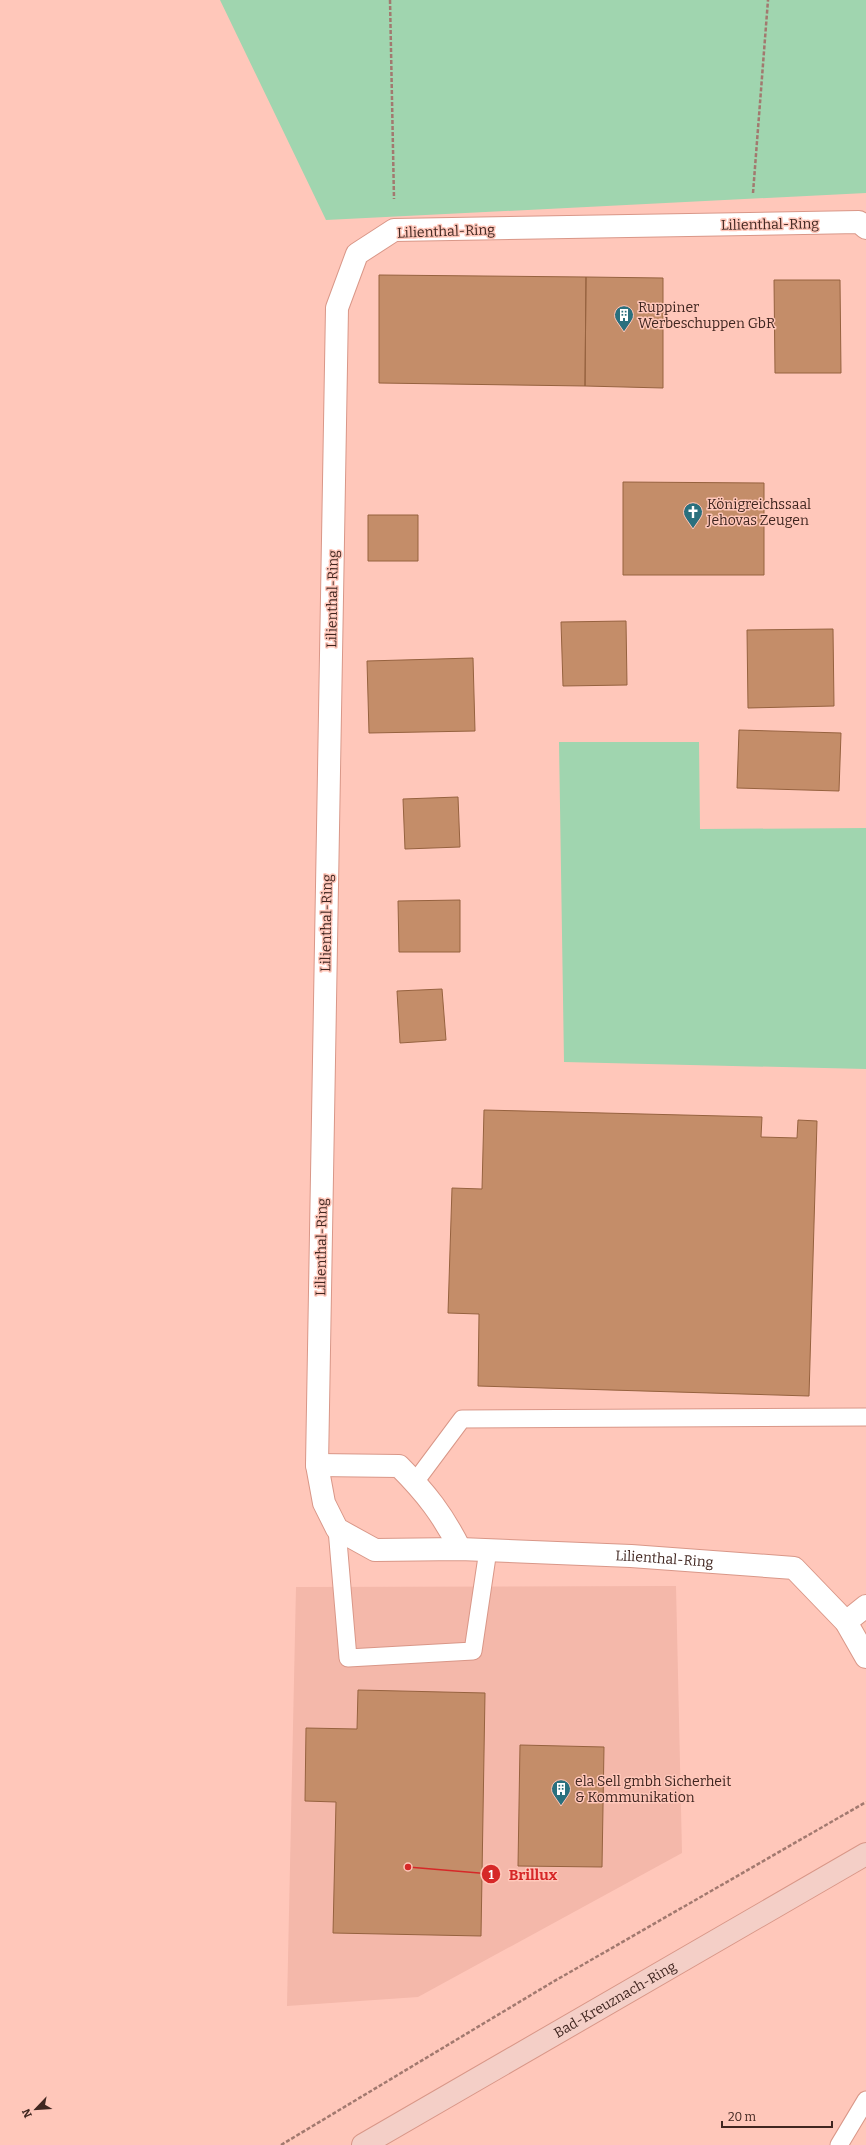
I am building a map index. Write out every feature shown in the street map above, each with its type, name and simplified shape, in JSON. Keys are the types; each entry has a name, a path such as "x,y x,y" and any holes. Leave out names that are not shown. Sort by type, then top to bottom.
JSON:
{"main road":[{"name":"Bad-Kreuznach-Ring","path":"363,2145 866,1854"}],"street":[{"name":"Lilienthal-Ring","path":"866,228 859,222 394,230 357,254 337,308 317,1465 324,1503 337,1529 375,1550 460,1549 631,1556 794,1568 846,1622 866,1657"},
{"path":"317,1465 399,1466 426,1494 446,1521 460,1549"},
{"path":"846,1622 866,1606"}],"lane":[{"path":"415,1482 462,1419 866,1417"},
{"path":"337,1529 348,1658 473,1651 488,1550"},
{"path":"838,2145 866,2100"}],"path":[{"path":"390,0 394,230"},
{"path":"751,224 768,0"},
{"path":"280,2145 551,1984 866,1802"}],"shaded area":[{"path":"676,1586 682,1853 418,1997 287,2006 296,1587"}],"green space":[{"path":"220,0 866,0 866,193 326,220"},
{"path":"559,742 699,742 700,829 866,828 866,1069 564,1062"}],"building":[{"path":"379,275 586,277 585,386 379,383"},
{"name":"Ruppiner Werbeschuppen GbR","path":"586,277 663,278 663,388 585,386"},
{"path":"774,280 840,280 841,373 775,373"},
{"name":"Königreichssaal Jehovas Zeugen","path":"623,482 764,483 764,575 623,575"},
{"path":"368,515 418,515 418,561 368,561"},
{"path":"626,621 627,685 563,686 561,622"},
{"path":"833,629 834,706 748,708 747,630"},
{"path":"473,658 475,731 369,733 367,661"},
{"path":"739,730 841,733 839,791 737,788"},
{"path":"458,797 460,847 405,849 403,799"},
{"path":"460,900 460,952 399,952 398,901"},
{"path":"442,989 446,1040 400,1043 397,991"},
{"path":"484,1110 762,1117 761,1137 797,1138 798,1120 817,1121 809,1396 478,1386 479,1314 448,1313 452,1188 482,1189"},
{"path":"358,1690 485,1693 481,1936 333,1933 336,1802 305,1801 306,1728 357,1729"},
{"name":"ela Sell gmbh Sicherheit & Kommunikation","path":"520,1745 604,1747 602,1867 518,1866"}],"place":[{"name":"Ruppiner Werbeschuppen GbR","path":"624,332"},
{"name":"Königreichssaal Jehovas Zeugen","path":"693,529"},
{"name":"ela Sell gmbh Sicherheit & Kommunikation","path":"561,1806"},
{"name":"Brillux","path":"408,1867"}]}
